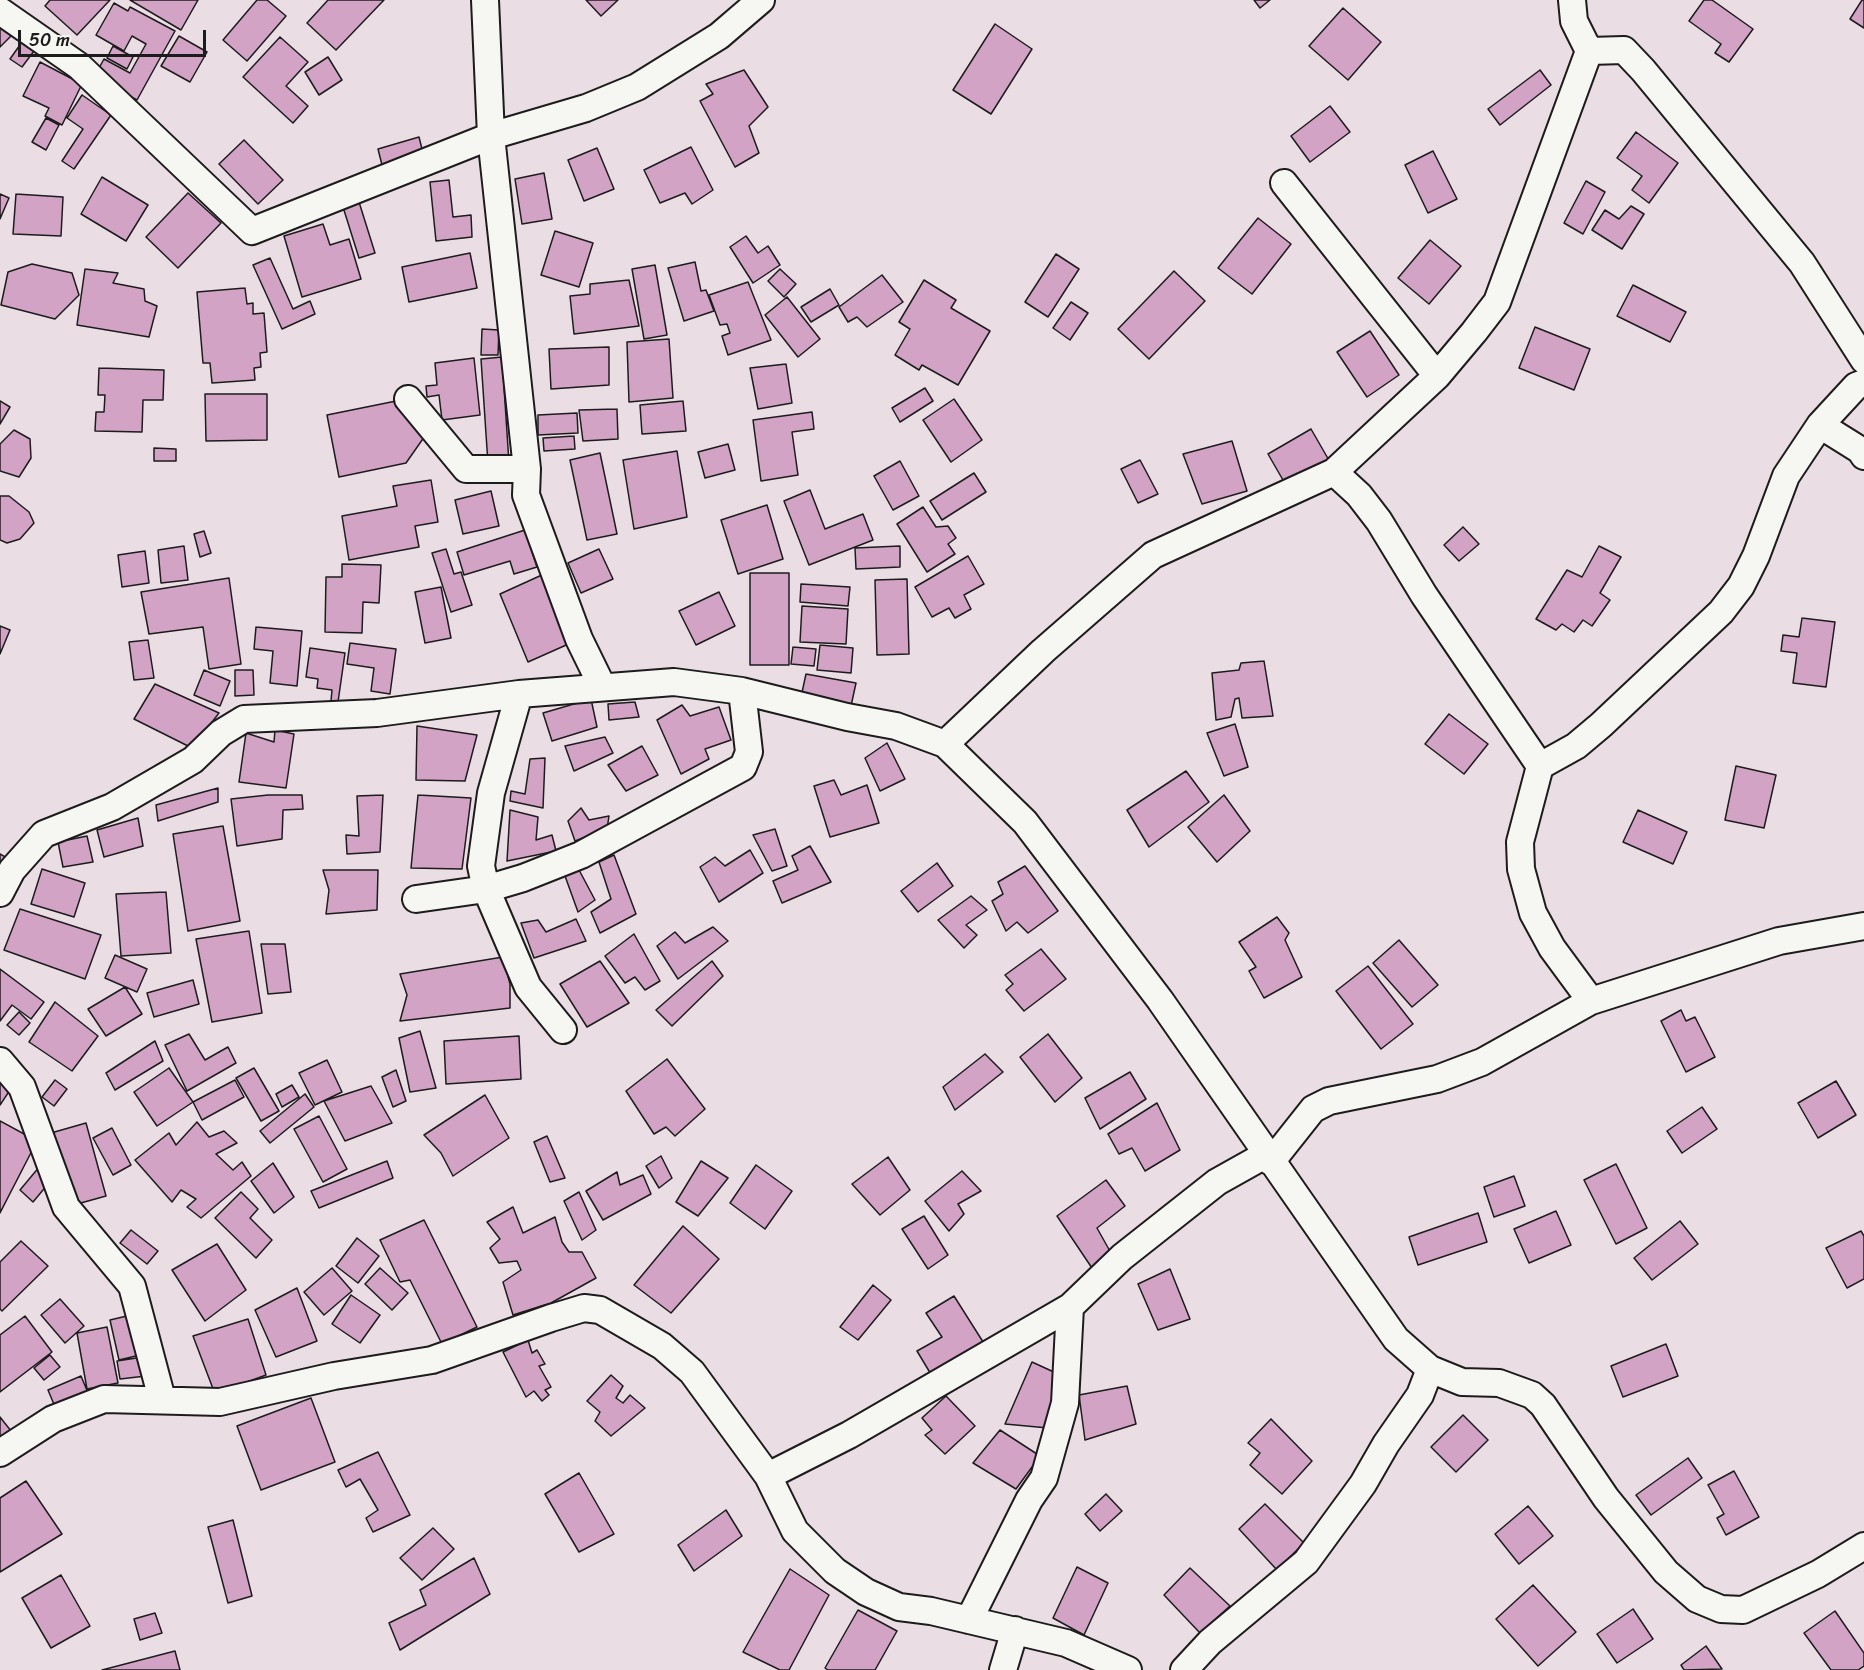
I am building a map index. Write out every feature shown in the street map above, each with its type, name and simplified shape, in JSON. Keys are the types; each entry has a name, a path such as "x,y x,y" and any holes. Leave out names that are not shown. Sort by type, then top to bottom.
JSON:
{"street":[{"path":"486,0 490,136 527,469 526,495 579,639 602,686"},
{"path":"0,11 79,66 252,231 490,136 586,108 637,87 719,36 761,0"},
{"path":"945,744 1043,651 1153,555 1334,472 1437,376 1497,302 1589,51 1574,21 1572,0"},
{"path":"1589,51 1624,50 1643,70 1802,263 1864,360"},
{"path":"1284,183 1437,376"},
{"path":"1591,1001 1552,948 1533,913 1521,869 1520,842 1540,766 1576,746 1601,725 1721,612 1741,586 1756,556 1786,476 1820,425 1856,386 1864,384"},
{"path":"408,399 466,469 527,469"},
{"path":"1820,425 1860,450 1864,456"},
{"path":"1334,472 1359,495 1379,521 1424,595 1540,766"},
{"path":"0,893 12,870 44,834 112,807 192,760 221,733 244,719 377,712 519,694 674,682 742,691 847,717 896,726 945,744 1026,822 1160,1000 1396,1339 1430,1369 1462,1382 1499,1383 1532,1395 1543,1405 1606,1498 1666,1572 1697,1599 1713,1605 1743,1610 1818,1574 1864,1546"},
{"path":"416,899 486,889 523,878 581,855 743,767 749,752 742,691"},
{"path":"519,694 491,793 482,866 486,889 528,987 563,1030"},
{"path":"768,1476 849,1435 1070,1307 1122,1257 1217,1182 1269,1158 1313,1109 1329,1101 1437,1079 1482,1062 1591,1001 1779,941 1864,926"},
{"path":"0,1060 22,1087 66,1207 132,1286 162,1399"},
{"path":"969,1620 1047,1467 1065,1403 1070,1307"},
{"path":"0,1453 53,1419 104,1399 220,1402 334,1376 432,1360 584,1308 600,1310 662,1346 692,1372 768,1476 795,1531 850,1582 899,1607 969,1620 1066,1643 1128,1670"},
{"path":"1184,1670 1210,1642 1306,1562 1363,1484 1386,1444 1420,1395 1430,1369"},
{"path":"1003,1670 1015,1630"}],"building":[{"path":"50,0 110,0 77,35 45,6"},
{"path":"130,0 198,0 181,30"},
{"path":"257,0 267,0 286,16 247,61 223,40"},
{"path":"328,0 384,0 336,50 307,23"},
{"path":"586,0 618,0 601,16"},
{"path":"1254,0 1270,0 1260,8"},
{"path":"1704,0 1712,0 1753,29 1729,62 1715,53 1721,44 1689,21"},
{"path":"1864,0 1864,28 1850,19"},
{"path":"114,3 128,11 130,7 175,31 137,100 94,77 104,59 130,73 146,44 132,36 124,51 96,35"},
{"path":"1343,8 1381,42 1348,80 1309,46"},
{"path":"0,22 13,34 0,47"},
{"path":"995,24 1032,49 991,114 953,90"},
{"path":"179,36 207,52 190,82 161,66"},
{"path":"280,37 308,62 286,86 308,106 293,123 243,77"},
{"path":"22,42 34,51 22,67 10,59"},
{"path":"113,46 133,57 127,69 107,58"},
{"path":"328,57 342,80 319,95 305,72"},
{"path":"40,62 82,84 62,125 45,116 49,108 23,96"},
{"path":"744,70 768,107 749,126 759,153 735,167 700,101 713,94 706,84"},
{"path":"1540,70 1551,85 1500,125 1488,109"},
{"path":"82,95 111,115 74,169 62,161 83,129 67,118"},
{"path":"1330,106 1350,132 1310,162 1291,136"},
{"path":"46,118 59,125 46,150 32,142"},
{"path":"1636,132 1678,163 1649,203 1632,190 1642,176 1617,158"},
{"path":"419,137 423,153 382,165 378,149"},
{"path":"244,140 283,180 258,204 219,164"},
{"path":"691,147 713,190 692,204 685,193 660,203 644,170"},
{"path":"597,148 614,189 584,201 568,160"},
{"path":"1433,151 1457,199 1428,213 1405,165"},
{"path":"544,173 552,219 522,224 515,179"},
{"path":"102,177 148,205 126,241 81,214"},
{"path":"449,180 453,217 471,215 472,237 436,241 430,182"},
{"path":"1586,181 1605,192 1583,234 1564,223"},
{"path":"188,193 221,223 178,268 146,237"},
{"path":"0,194 9,198 0,219"},
{"path":"16,194 63,197 61,236 13,234"},
{"path":"359,202 375,253 359,258 343,207"},
{"path":"1631,206 1644,214 1622,249 1592,230 1605,210 1619,219"},
{"path":"1258,218 1291,244 1252,294 1218,268"},
{"path":"323,224 330,245 349,239 361,279 302,297 284,236"},
{"path":"555,231 593,243 579,287 541,275"},
{"path":"746,236 758,253 768,246 780,265 753,283 730,247"},
{"path":"1430,240 1461,266 1429,304 1398,278"},
{"path":"470,253 477,288 409,302 402,267"},
{"path":"1056,254 1079,269 1048,317 1025,302"},
{"path":"270,258 293,309 310,301 315,314 282,329 253,265"},
{"path":"695,262 701,291 706,290 714,311 684,321 668,268"},
{"path":"32,264 72,273 79,295 55,319 1,305 8,272"},
{"path":"655,265 667,335 644,339 632,269"},
{"path":"85,269 118,273 113,283 144,289 145,301 157,306 149,337 77,325"},
{"path":"780,269 796,284 784,297 768,281"},
{"path":"1174,271 1205,301 1149,359 1118,329"},
{"path":"882,275 903,302 867,327 857,317 848,322 839,307"},
{"path":"629,280 639,326 574,334 570,296 590,294 590,284"},
{"path":"924,280 956,300 951,308 990,331 958,385 922,365 919,370 895,355 910,329 899,322"},
{"path":"748,282 771,340 728,355 722,336 730,333 727,324 720,325 709,295"},
{"path":"1633,285 1686,312 1670,342 1617,316"},
{"path":"245,288 247,304 253,303 253,314 264,313 267,352 260,353 261,367 254,368 255,380 212,383 210,363 203,363 197,292"},
{"path":"830,289 839,305 811,322 801,307"},
{"path":"787,297 820,339 798,357 765,315"},
{"path":"1071,302 1088,313 1070,340 1053,328"},
{"path":"1535,327 1590,349 1574,390 1519,368"},
{"path":"482,329 499,330 498,355 481,355"},
{"path":"1370,331 1399,375 1367,397 1337,352"},
{"path":"669,339 673,398 629,402 627,342"},
{"path":"609,347 609,385 551,389 549,349"},
{"path":"502,357 509,463 488,464 481,359"},
{"path":"474,358 480,415 442,420 439,395 427,397 426,386 437,385 435,363"},
{"path":"786,364 792,403 758,409 750,368"},
{"path":"99,368 164,370 163,400 143,400 142,432 95,431 96,412 104,412 105,395 98,395"},
{"path":"925,388 933,401 900,422 892,408"},
{"path":"205,394 267,394 267,440 206,441"},
{"path":"954,399 982,440 951,462 923,420"},
{"path":"401,400 427,433 406,463 339,477 327,415"},
{"path":"0,401 10,407 0,424"},
{"path":"683,401 686,431 642,434 640,405"},
{"path":"617,409 618,439 583,441 579,410"},
{"path":"812,412 814,429 792,432 798,475 761,481 753,420"},
{"path":"577,413 578,433 538,435 538,415"},
{"path":"1311,429 1330,462 1287,487 1268,454"},
{"path":"14,430 30,439 31,458 19,477 0,471 0,444"},
{"path":"574,436 575,449 544,451 543,438"},
{"path":"1232,441 1247,491 1202,504 1183,454"},
{"path":"728,444 735,470 705,478 698,452"},
{"path":"154,448 176,449 176,461 154,461"},
{"path":"677,451 687,517 634,529 623,460"},
{"path":"600,453 617,534 587,540 570,460"},
{"path":"1140,460 1158,494 1138,503 1121,469"},
{"path":"900,461 919,496 893,510 874,476"},
{"path":"974,473 986,492 942,520 930,501"},
{"path":"431,480 438,522 415,526 419,547 349,560 342,516 397,506 393,486"},
{"path":"810,490 825,529 863,514 873,540 809,565 784,501"},
{"path":"491,491 499,526 463,534 455,500"},
{"path":"0,496 9,496 29,512 34,523 20,539 7,543 0,540"},
{"path":"767,505 783,559 738,574 721,520"},
{"path":"923,507 936,527 948,526 956,538 948,544 955,554 927,572 897,524"},
{"path":"1463,527 1479,544 1459,561 1444,545"},
{"path":"525,530 537,567 514,574 510,561 464,575 457,552"},
{"path":"204,531 211,553 200,557 194,534"},
{"path":"184,546 188,580 161,583 158,550"},
{"path":"900,546 900,567 856,569 855,548"},
{"path":"1599,546 1621,557 1600,593 1610,600 1592,626 1583,620 1574,632 1562,624 1556,630 1536,619 1567,570 1582,577"},
{"path":"446,549 454,574 461,572 472,605 451,612 432,553"},
{"path":"599,549 613,579 581,593 568,563"},
{"path":"145,551 149,583 122,587 118,555"},
{"path":"968,556 984,584 964,595 971,609 955,618 949,608 932,617 915,587"},
{"path":"342,564 381,565 379,603 363,602 362,633 325,632 326,577 342,577"},
{"path":"750,573 789,573 789,665 750,665"},
{"path":"544,574 573,642 528,662 500,594"},
{"path":"229,578 241,664 209,669 203,627 149,634 141,592"},
{"path":"907,579 909,654 877,655 875,580"},
{"path":"801,584 850,587 848,606 800,602"},
{"path":"441,587 451,638 425,643 415,592"},
{"path":"719,592 735,626 696,645 679,611"},
{"path":"802,606 848,609 846,644 800,642"},
{"path":"1802,618 1835,622 1826,687 1793,683 1797,653 1781,651 1783,635 1799,637"},
{"path":"0,626 10,630 0,654"},
{"path":"256,627 302,631 297,686 270,683 273,651 254,649"},
{"path":"148,640 154,678 134,680 129,642"},
{"path":"350,643 396,649 390,694 371,691 374,668 347,664"},
{"path":"820,645 853,648 851,673 817,670"},
{"path":"793,647 816,649 814,666 791,664"},
{"path":"310,648 345,653 338,702 331,701 332,690 317,688 318,679 306,677"},
{"path":"1264,661 1273,716 1242,718 1239,698 1235,699 1231,717 1216,720 1212,673 1239,670 1241,663"},
{"path":"204,670 230,681 220,706 194,695"},
{"path":"235,670 253,670 254,695 235,696"},
{"path":"806,674 856,683 851,706 801,697"},
{"path":"155,684 219,713 192,748 134,719"},
{"path":"591,699 597,727 552,741 543,713"},
{"path":"635,702 639,717 609,720 608,704"},
{"path":"682,705 690,716 719,707 731,740 705,749 709,759 681,774 657,720"},
{"path":"1449,714 1488,744 1464,774 1425,744"},
{"path":"1235,724 1248,767 1224,776 1207,733"},
{"path":"417,726 477,735 465,781 416,780"},
{"path":"275,730 294,734 286,788 239,782 246,733 274,742"},
{"path":"605,737 613,753 574,771 565,746"},
{"path":"887,743 905,779 880,791 865,758"},
{"path":"642,746 658,775 626,791 608,765"},
{"path":"545,758 543,808 510,801 511,791 525,794 530,759"},
{"path":"1736,766 1776,775 1764,828 1725,820"},
{"path":"1186,771 1209,802 1149,847 1127,810"},
{"path":"834,780 841,795 867,785 879,823 830,837 814,786"},
{"path":"218,788 218,802 158,821 156,805"},
{"path":"268,795 302,795 303,809 283,810 282,839 237,846 231,799"},
{"path":"383,795 380,852 347,854 346,835 359,836 357,796"},
{"path":"418,795 471,798 462,869 411,868"},
{"path":"1224,795 1250,831 1217,862 1188,827"},
{"path":"581,808 589,820 609,816 607,829 575,841 568,821"},
{"path":"510,810 538,817 536,840 552,835 556,851 507,861"},
{"path":"1638,810 1687,832 1673,864 1623,842"},
{"path":"138,818 143,846 104,857 97,830"},
{"path":"223,826 240,921 188,931 173,834"},
{"path":"775,829 787,866 772,871 753,835"},
{"path":"87,836 93,862 63,867 58,842"},
{"path":"810,846 831,882 782,903 773,881 798,870 792,856"},
{"path":"750,850 763,873 719,902 700,867 715,857 725,866"},
{"path":"0,854 12,861 0,882"},
{"path":"614,855 636,914 600,933 591,912 611,899 599,862"},
{"path":"937,863 953,886 918,912 901,891"},
{"path":"1025,866 1058,911 1028,933 1017,922 1006,931 992,901 1003,894 998,882"},
{"path":"578,868 595,900 578,912 565,876"},
{"path":"42,869 85,883 74,917 31,904"},
{"path":"323,870 378,870 377,910 326,914 329,890"},
{"path":"166,892 171,953 121,956 116,894"},
{"path":"971,896 987,910 966,925 977,935 964,948 938,920"},
{"path":"20,909 101,935 85,979 4,950"},
{"path":"1277,917 1289,933 1285,940 1302,977 1264,998 1249,971 1256,967 1239,942"},
{"path":"576,919 586,941 534,958 521,923 538,920 546,932"},
{"path":"713,927 728,941 678,979 657,946 675,932 685,943"},
{"path":"249,931 262,1013 212,1022 196,939"},
{"path":"634,934 660,981 645,990 635,977 625,983 605,956"},
{"path":"1399,940 1438,985 1412,1007 1373,963"},
{"path":"261,944 285,944 291,992 268,994"},
{"path":"1041,949 1066,979 1024,1011 1006,990 1013,984 1005,975"},
{"path":"115,955 147,969 137,992 105,978"},
{"path":"503,957 510,984 510,1008 400,1021 407,995 400,974"},
{"path":"600,961 629,1003 587,1027 560,984"},
{"path":"712,961 723,976 672,1026 656,1010"},
{"path":"1368,966 1413,1024 1381,1049 1336,991"},
{"path":"0,969 44,1002 31,1019 12,1005 0,1021"},
{"path":"193,980 199,1004 154,1017 147,993"},
{"path":"125,987 142,1014 106,1036 88,1009"},
{"path":"55,1002 98,1036 72,1071 29,1042"},
{"path":"1681,1010 1686,1021 1695,1017 1715,1057 1686,1072 1661,1021"},
{"path":"19,1012 30,1023 19,1035 7,1025"},
{"path":"420,1031 436,1088 410,1092 399,1038"},
{"path":"189,1034 205,1060 228,1047 236,1063 187,1091 165,1045"},
{"path":"1048,1034 1082,1078 1055,1102 1020,1057"},
{"path":"519,1036 521,1079 446,1084 444,1041"},
{"path":"155,1041 163,1061 115,1090 106,1073"},
{"path":"985,1054 1003,1072 955,1110 943,1087"},
{"path":"667,1059 705,1109 675,1136 666,1127 654,1134 626,1091"},
{"path":"327,1060 342,1092 315,1105 299,1073"},
{"path":"169,1068 193,1102 157,1126 134,1092"},
{"path":"254,1068 279,1111 261,1121 236,1078"},
{"path":"396,1070 406,1101 393,1107 382,1077"},
{"path":"1130,1072 1146,1099 1100,1129 1085,1098"},
{"path":"0,1079 12,1087 0,1105"},
{"path":"55,1080 67,1089 54,1106 42,1097"},
{"path":"235,1080 244,1097 202,1120 193,1102"},
{"path":"1836,1081 1856,1115 1818,1138 1798,1103"},
{"path":"292,1085 299,1097 282,1107 276,1094"},
{"path":"371,1086 392,1123 345,1141 324,1101"},
{"path":"305,1094 314,1107 270,1143 260,1131"},
{"path":"485,1095 509,1138 453,1176 441,1153 424,1135"},
{"path":"1157,1103 1180,1150 1145,1171 1132,1148 1119,1154 1108,1134"},
{"path":"1702,1107 1717,1129 1682,1153 1667,1131"},
{"path":"319,1116 347,1169 323,1182 294,1129"},
{"path":"0,1121 37,1141 0,1213"},
{"path":"197,1122 209,1137 224,1131 237,1143 216,1154 233,1170 242,1162 251,1176 201,1218 187,1207 196,1199 181,1190 172,1202 135,1160 169,1133 176,1145"},
{"path":"86,1123 106,1196 70,1206 51,1133"},
{"path":"112,1128 131,1165 113,1175 93,1138"},
{"path":"547,1136 565,1178 550,1182 534,1142"},
{"path":"661,1156 672,1178 659,1188 646,1166"},
{"path":"888,1157 910,1190 880,1215 852,1184"},
{"path":"387,1161 393,1178 319,1208 311,1191"},
{"path":"701,1161 728,1178 698,1216 676,1202"},
{"path":"273,1163 294,1197 274,1213 251,1181"},
{"path":"1616,1164 1647,1228 1616,1244 1584,1180"},
{"path":"756,1165 792,1191 765,1229 730,1203"},
{"path":"40,1166 53,1178 33,1202 20,1190"},
{"path":"962,1171 981,1191 958,1204 964,1214 949,1231 925,1201"},
{"path":"617,1172 620,1185 643,1175 651,1194 603,1220 586,1191"},
{"path":"1514,1176 1525,1206 1494,1217 1484,1187"},
{"path":"1106,1180 1125,1206 1097,1228 1111,1253 1094,1271 1057,1216"},
{"path":"241,1192 258,1209 250,1218 272,1240 256,1258 215,1218"},
{"path":"579,1192 596,1230 582,1240 564,1201"},
{"path":"513,1207 523,1233 555,1217 562,1242 569,1252 582,1252 596,1278 551,1303 513,1315 503,1282 521,1270 517,1261 499,1263 490,1248 500,1239 487,1222"},
{"path":"1556,1211 1571,1245 1529,1263 1514,1229"},
{"path":"1478,1213 1487,1242 1418,1265 1409,1237"},
{"path":"924,1216 948,1255 928,1269 902,1229"},
{"path":"424,1220 477,1327 442,1344 410,1280 400,1282 380,1240"},
{"path":"1680,1221 1698,1244 1652,1280 1634,1258"},
{"path":"683,1226 719,1259 671,1313 634,1285"},
{"path":"131,1230 158,1251 147,1264 120,1243"},
{"path":"1861,1231 1864,1236 1864,1279 1847,1288 1826,1248"},
{"path":"357,1238 379,1256 358,1283 336,1266"},
{"path":"21,1241 48,1266 2,1311 0,1309 0,1262"},
{"path":"217,1244 246,1290 205,1321 172,1270"},
{"path":"332,1268 352,1291 324,1315 304,1292"},
{"path":"380,1268 408,1293 392,1310 365,1284"},
{"path":"1170,1269 1190,1319 1158,1330 1138,1284"},
{"path":"873,1285 891,1300 858,1340 840,1327"},
{"path":"297,1288 317,1341 276,1357 255,1310"},
{"path":"351,1295 380,1315 360,1343 332,1324"},
{"path":"954,1296 985,1345 932,1376 917,1351 942,1337 926,1313"},
{"path":"60,1299 84,1326 65,1343 41,1315"},
{"path":"131,1315 140,1355 119,1360 110,1320"},
{"path":"25,1316 52,1352 0,1392 0,1335"},
{"path":"248,1319 266,1375 215,1394 193,1336"},
{"path":"107,1327 118,1383 87,1389 77,1333"},
{"path":"528,1340 532,1353 537,1350 545,1364 539,1366 551,1387 545,1390 549,1395 542,1401 534,1391 526,1397 503,1352"},
{"path":"1666,1344 1678,1376 1623,1397 1611,1366"},
{"path":"50,1355 60,1367 44,1380 34,1368"},
{"path":"143,1357 146,1376 120,1379 117,1361"},
{"path":"1032,1362 1056,1373 1048,1428 1005,1424"},
{"path":"611,1375 623,1386 616,1398 623,1403 630,1395 645,1408 611,1436 595,1421 600,1412 587,1401"},
{"path":"81,1376 91,1400 58,1414 48,1390"},
{"path":"1127,1386 1136,1424 1085,1440 1079,1395"},
{"path":"946,1396 975,1426 945,1454 925,1435 932,1430 922,1418"},
{"path":"311,1398 335,1462 261,1490 237,1426"},
{"path":"1463,1415 1488,1440 1456,1472 1431,1447"},
{"path":"0,1417 15,1436 0,1447"},
{"path":"1271,1419 1312,1461 1282,1494 1250,1465 1260,1453 1248,1443"},
{"path":"1000,1430 1040,1456 1016,1489 973,1463"},
{"path":"378,1452 410,1515 373,1532 366,1518 378,1510 360,1479 346,1487 338,1470"},
{"path":"1688,1458 1702,1478 1651,1515 1636,1495"},
{"path":"1734,1471 1759,1517 1726,1535 1717,1518 1724,1514 1708,1485"},
{"path":"579,1473 614,1534 579,1552 545,1494"},
{"path":"26,1481 62,1534 0,1572 0,1498"},
{"path":"1106,1494 1122,1511 1100,1531 1085,1514"},
{"path":"1265,1504 1304,1543 1277,1570 1239,1529"},
{"path":"1528,1506 1553,1536 1519,1564 1495,1534"},
{"path":"726,1510 742,1536 694,1571 678,1545"},
{"path":"233,1520 252,1596 228,1603 208,1527"},
{"path":"433,1528 454,1549 422,1580 400,1558"},
{"path":"474,1558 490,1594 400,1650 389,1623 426,1605 420,1590"},
{"path":"1077,1567 1108,1583 1084,1635 1053,1618"},
{"path":"1190,1568 1230,1606 1200,1633 1164,1595"},
{"path":"790,1569 829,1595 789,1670 780,1670 743,1652"},
{"path":"61,1575 90,1626 51,1648 22,1598"},
{"path":"1533,1585 1576,1632 1538,1666 1496,1619"},
{"path":"1633,1609 1653,1639 1617,1663 1597,1634"},
{"path":"858,1610 897,1631 875,1670 828,1670 825,1668"},
{"path":"1835,1611 1864,1653 1864,1666 1858,1670 1831,1670 1804,1633"},
{"path":"155,1613 162,1633 140,1640 134,1619"},
{"path":"1706,1646 1722,1669 1684,1670 1681,1665"},
{"path":"175,1651 180,1670 102,1670"}]}
